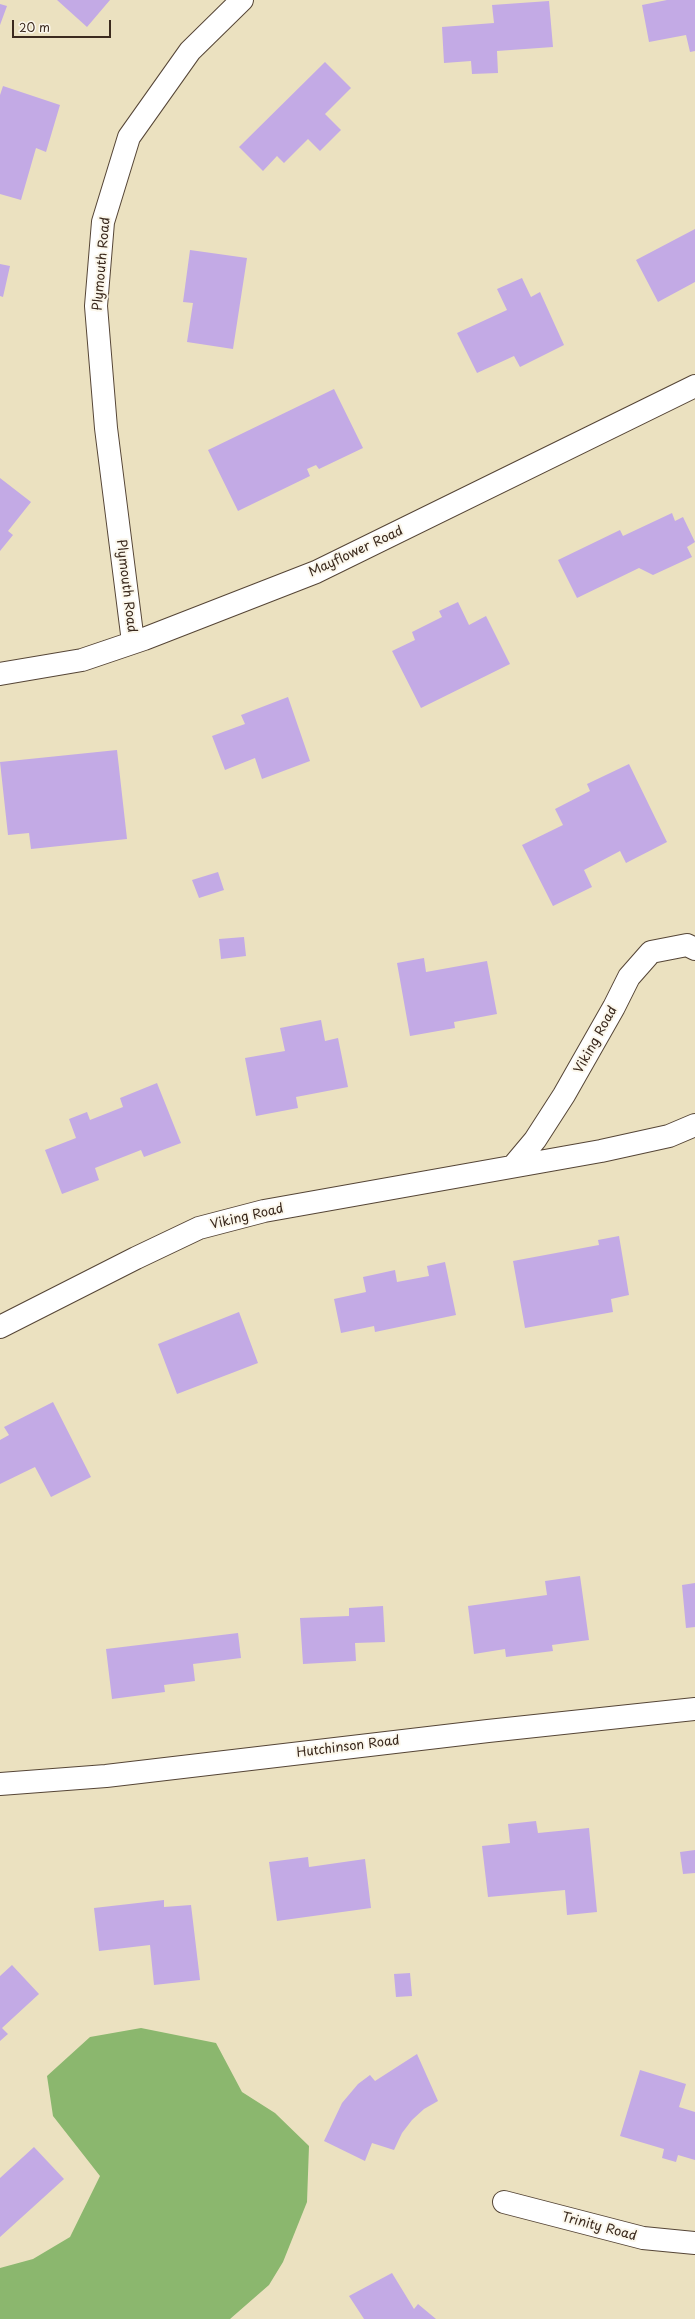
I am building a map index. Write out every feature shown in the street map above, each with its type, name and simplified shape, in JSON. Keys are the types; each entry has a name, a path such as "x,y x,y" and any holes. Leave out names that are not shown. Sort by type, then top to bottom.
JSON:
{"street":[{"name":"Plymouth Road","path":"133,642 106,428 96,306 103,222 130,137 190,51 242,0"},
{"name":"Mayflower Road","path":"0,674 82,660 316,572 695,386"},
{"name":"Viking Road","path":"514,1165 535,1140 564,1095 630,977 651,952 687,945 695,949"},
{"name":"Viking Road","path":"0,1327 136,1258 199,1228 264,1212 394,1189 669,1136 695,1125"},
{"name":"Hutchinson Road","path":"0,1784 106,1776 488,1731 695,1709"},
{"name":"Trinity Road","path":"504,2202 643,2238 695,2243"}],"green space":[{"path":"141,2028 216,2043 242,2092 275,2113 309,2146 307,2202 283,2262 269,2285 230,2319 0,2319 0,2268 33,2259 70,2237 100,2176 53,2116 47,2076 90,2037"}],"building":[{"path":"57,0 110,0 87,27"},
{"path":"667,0 695,0 695,51 690,52 686,35 649,42 642,5"},
{"path":"549,1 553,47 497,51 498,73 472,74 471,61 444,63 442,27 494,23 492,5"},
{"path":"0,4 7,6 0,25"},
{"path":"325,62 351,88 325,114 341,130 320,151 308,139 284,163 277,156 263,171 239,147"},
{"path":"3,86 60,105 46,152 36,148 21,200 0,194 0,95"},
{"path":"695,229 695,282 658,302 636,260"},
{"path":"190,250 247,258 233,349 187,342 193,303 183,302"},
{"path":"0,264 10,266 3,297 0,296"},
{"path":"522,278 531,297 540,292 564,345 520,367 514,356 477,373 457,333 507,310 497,289"},
{"path":"334,389 363,448 319,469 316,465 307,469 310,476 238,511 208,450"},
{"path":"0,478 31,502 8,531 13,535 0,551"},
{"path":"672,513 675,521 683,517 695,542 687,547 692,557 653,575 639,568 577,598 558,560 620,530 623,536"},
{"path":"458,602 469,625 486,616 510,664 421,708 392,651 415,640 412,632 442,617 439,611"},
{"path":"288,697 310,761 262,779 255,758 225,770 212,736 245,724 241,715"},
{"path":"117,750 127,839 31,849 29,833 8,835 0,762"},
{"path":"629,764 667,842 626,863 620,851 584,870 592,887 553,906 522,845 563,825 555,809 590,791 587,784"},
{"path":"218,872 224,890 199,898 192,880"},
{"path":"244,937 246,956 221,959 219,939"},
{"path":"424,958 426,972 487,961 497,1014 454,1022 455,1028 410,1036 397,963"},
{"path":"321,1020 325,1041 338,1038 348,1087 296,1097 298,1108 256,1116 245,1058 285,1051 280,1028"},
{"path":"157,1083 181,1143 144,1157 141,1150 95,1168 99,1180 62,1194 45,1150 76,1138 69,1119 87,1112 90,1120 123,1107 120,1098"},
{"path":"619,1236 629,1295 611,1299 613,1312 525,1328 513,1261 599,1245 598,1240"},
{"path":"445,1262 456,1315 375,1332 374,1326 341,1333 334,1299 366,1292 363,1277 395,1270 397,1282 429,1276 427,1266"},
{"path":"239,1312 258,1363 177,1394 158,1344"},
{"path":"53,1402 91,1477 51,1497 35,1467 0,1484 0,1440 9,1435 4,1427"},
{"path":"580,1576 589,1640 552,1645 553,1651 506,1657 505,1649 474,1654 468,1606 547,1595 545,1581"},
{"path":"695,1583 695,1627 686,1628 682,1585"},
{"path":"383,1606 385,1642 355,1643 356,1661 303,1664 300,1618 349,1616 349,1608"},
{"path":"238,1633 241,1658 193,1664 195,1681 164,1685 165,1692 112,1699 106,1649"},
{"path":"536,1821 538,1833 589,1828 597,1912 567,1915 565,1890 488,1897 482,1846 510,1843 508,1824"},
{"path":"695,1850 695,1873 683,1874 680,1852"},
{"path":"308,1857 309,1867 365,1859 371,1908 277,1921 269,1862"},
{"path":"164,1900 164,1907 191,1905 200,1980 154,1985 150,1945 99,1951 94,1908"},
{"path":"12,1965 39,1994 2,2028 8,2034 0,2041 0,1976"},
{"path":"410,1973 412,1996 396,1997 394,1974"},
{"path":"417,2054 438,2101 424,2109 412,2120 402,2133 394,2150 372,2143 365,2161 324,2141 342,2103 358,2084 370,2075 375,2081"},
{"path":"640,2070 686,2084 679,2107 695,2112 695,2160 678,2155 676,2162 662,2158 664,2149 620,2136"},
{"path":"34,2147 64,2179 0,2237 0,2178"},
{"path":"392,2273 414,2309 418,2304 436,2319 364,2319 349,2296"}]}
